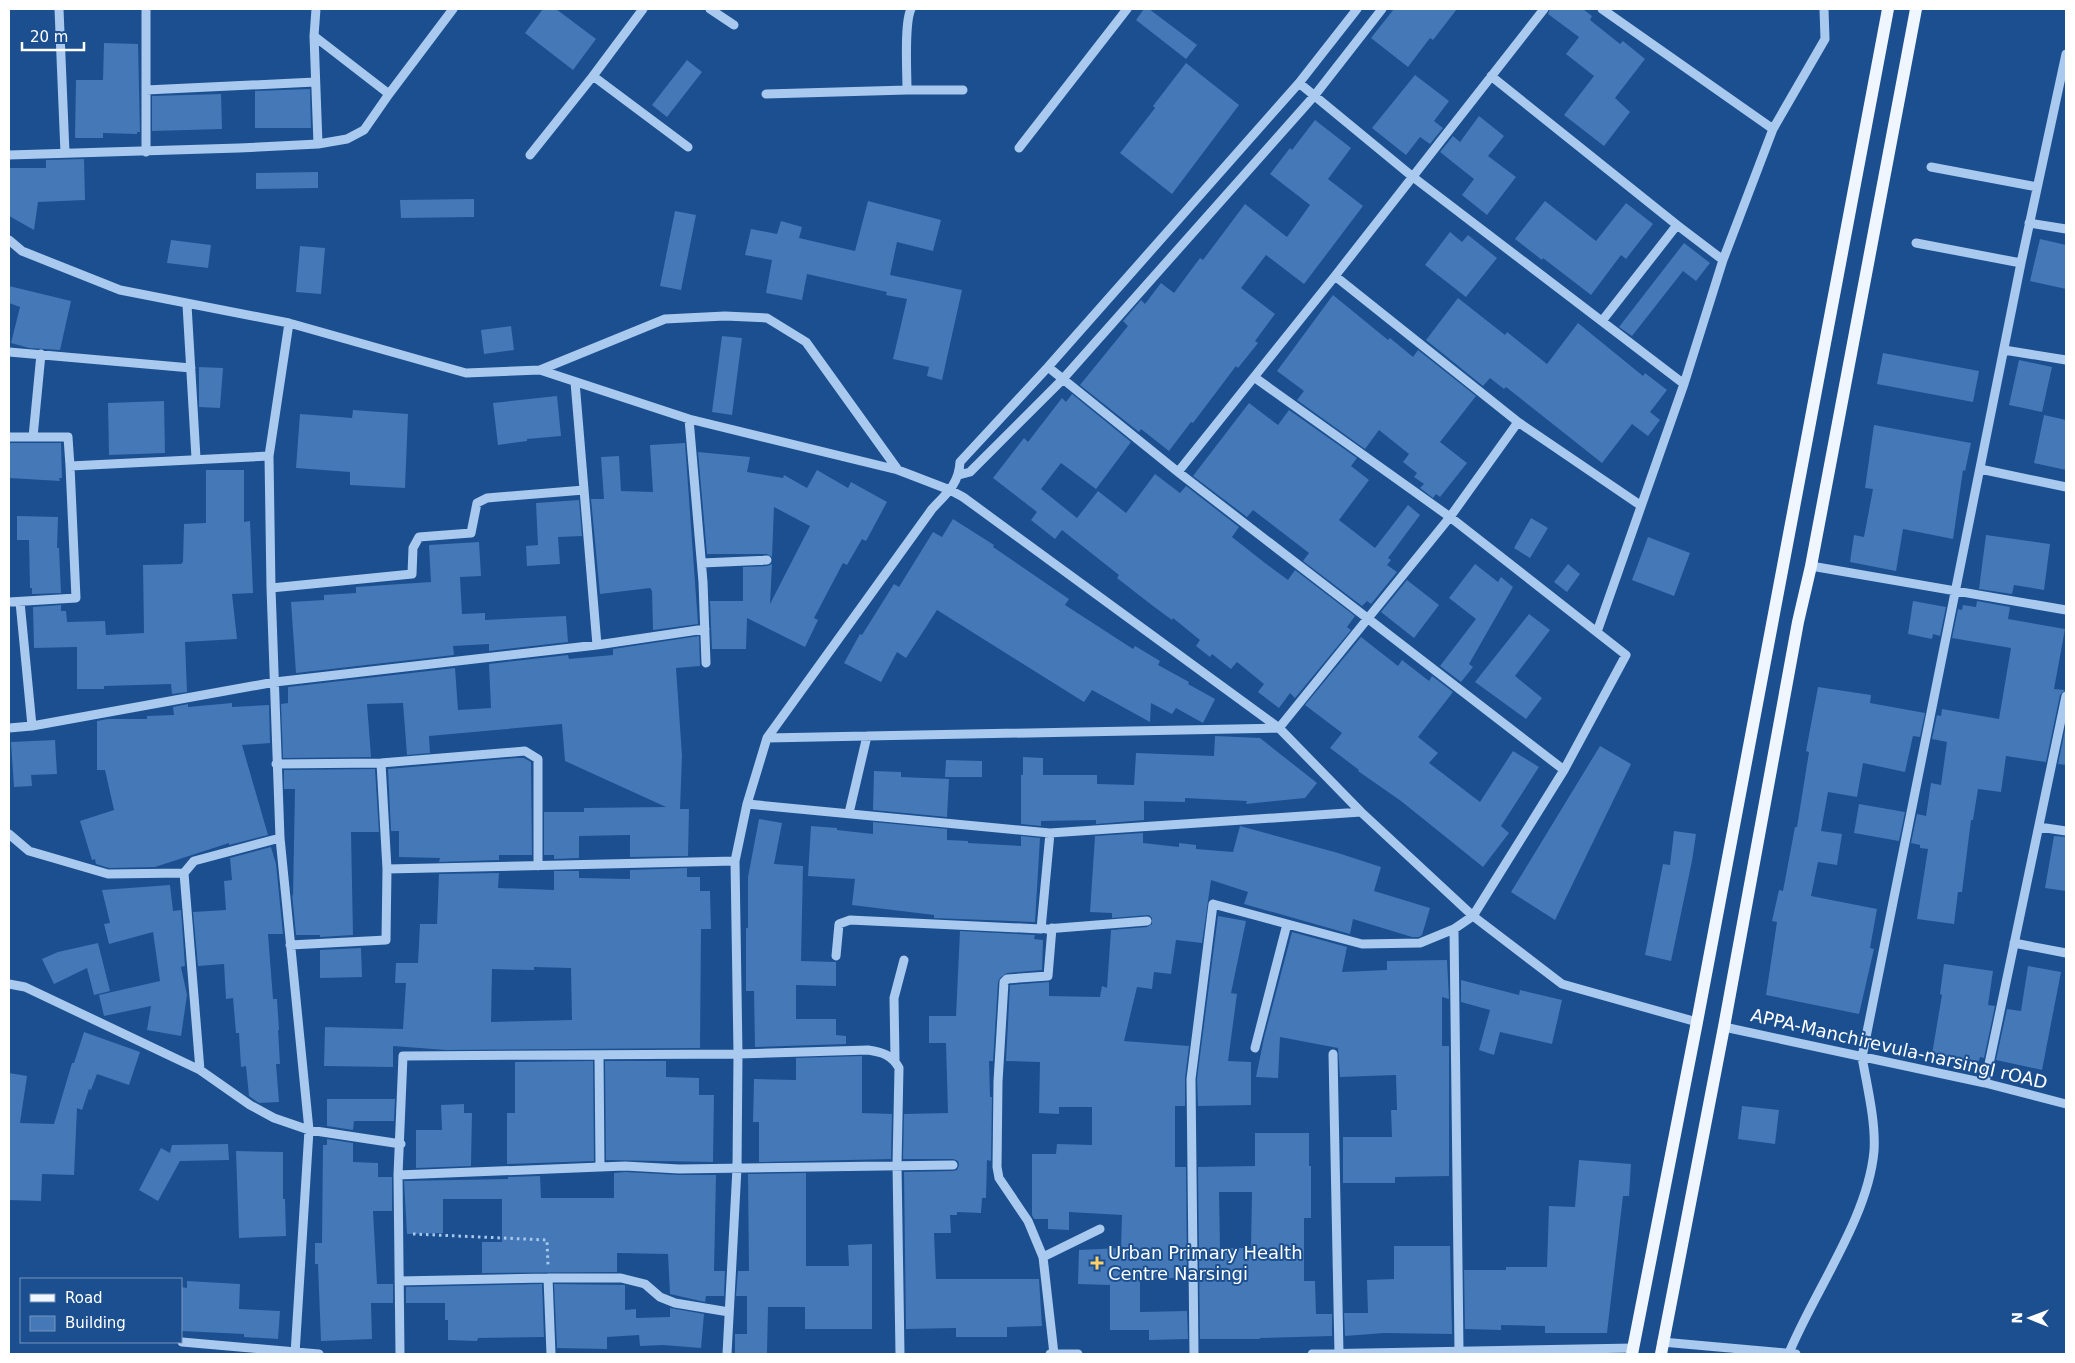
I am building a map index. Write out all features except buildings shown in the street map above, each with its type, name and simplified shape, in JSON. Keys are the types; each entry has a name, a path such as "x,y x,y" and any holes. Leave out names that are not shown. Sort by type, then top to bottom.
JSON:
{"main road":[{"path":"1633,1351 1888,9"},
{"path":"1661,1348 1724,1027 1798,622 1811,566 1916,9"}],"street":[{"path":"59,9 65,153"},
{"path":"146,9 146,152"},
{"path":"316,9 314,36 318,144"},
{"path":"530,155 643,9"},
{"path":"710,9 734,25"},
{"path":"907,90 907,39 911,9"},
{"path":"1018,148 1127,9"},
{"path":"727,1354 737,1168 738,1054 735,861 747,804 767,738 932,509 950,490 959,475 960,462 1048,367 1299,83 1357,9"},
{"path":"959,475 970,472 1062,380 1315,95 1382,9"},
{"path":"1178,472 1335,276 1544,9"},
{"path":"1602,9 1773,129"},
{"path":"9,155 146,152 318,144 346,139 364,130 449,10"},
{"path":"1597,632 1684,384 1723,260 1773,129 1825,39 1821,11"},
{"path":"314,36 388,94"},
{"path":"1661,1348 1792,1354 1801,1323 1842,1246 1869,1184 1874,1149 1871,1114 1862,1057 2029,223 2066,54"},
{"path":"593,76 688,147"},
{"path":"1491,76 1723,260"},
{"path":"146,90 315,82"},
{"path":"1299,83 1413,177 1684,384"},
{"path":"766,94 963,90"},
{"path":"1931,167 2037,187"},
{"path":"2029,223 2066,229"},
{"path":"1602,321 1677,225"},
{"path":"9,240 22,251 120,290 187,305 288,323 466,373 540,370 665,319 725,316 767,318 806,342 898,470"},
{"path":"1916,243 2021,263"},
{"path":"1335,276 1518,422 1640,505"},
{"path":"187,305 196,458"},
{"path":"288,323 269,456 276,764 280,838 309,1130 295,1353"},
{"path":"2004,350 2066,360"},
{"path":"9,352 191,368"},
{"path":"33,437 42,354"},
{"path":"1048,367 1178,472 1564,770"},
{"path":"540,370 689,419 898,470 950,490 971,503 1279,728 1361,812 1473,916 1562,984 1697,1022"},
{"path":"1194,1354 1191,1078 1213,904 1362,944 1420,943 1454,929 1473,916 1564,770 1626,655 1450,517 1254,377"},
{"path":"575,382 597,645"},
{"path":"689,419 702,563 706,663"},
{"path":"1279,728 1450,517 1518,422"},
{"path":"9,437 68,437 76,598 9,602"},
{"path":"70,466 196,458 269,456"},
{"path":"1980,470 2066,486"},
{"path":"271,588 412,574 413,548 419,537 471,533 477,503 487,498 584,490"},
{"path":"702,563 766,560"},
{"path":"1811,566 2066,610"},
{"path":"20,602 32,726"},
{"path":"9,728 32,726 275,682 597,645 705,629"},
{"path":"1985,1083 2066,696"},
{"path":"767,738 1279,728"},
{"path":"849,813 867,736"},
{"path":"276,764 381,763 525,751 538,759 538,866"},
{"path":"290,945 386,940 386,869 381,763"},
{"path":"747,804 1050,833 1361,812"},
{"path":"2039,828 2066,832"},
{"path":"1041,929 1050,833"},
{"path":"9,834 29,851 108,874 184,873"},
{"path":"200,1070 184,873 194,861 280,838"},
{"path":"386,869 735,861"},
{"path":"836,956 840,924 850,920 1041,929 1147,921"},
{"path":"1254,1048 1287,924"},
{"path":"1052,928 1048,976 1008,979 1004,982 998,1082 996,1167 1000,1178 1028,1221 1043,1257 1054,1354"},
{"path":"1454,929 1459,1351"},
{"path":"2014,943 2066,953"},
{"path":"900,1354 897,1165 900,1068 895,1059 894,998 904,960"},
{"path":"9,984 24,987 200,1070 274,1118 309,1130 401,1144"},
{"name":"APPA-Manchirevula-narsingI rOAD","path":"1724,1027 1985,1083 2066,1104"},
{"path":"400,1354 398,1175 401,1144 403,1056 738,1054 868,1050 882,1052 895,1059"},
{"path":"1333,1054 1339,1354"},
{"path":"599,1055 600,1166"},
{"path":"398,1175 600,1166 737,1168 953,1165"},
{"path":"1043,1257 1100,1229"},
{"path":"398,1281 548,1278 627,1280 645,1284 660,1297 675,1303 729,1312"},
{"path":"548,1278 551,1354"},
{"path":"182,1342 319,1354"},
{"path":"1312,1354 1459,1351 1633,1351"},
{"path":"1050,1354 1078,1354"}],"path":[{"path":"399,1234 547,1240 548,1278"}],"place":[{"name":"Urban Primary Health Centre Narsingi","path":"1097,1263"}]}
